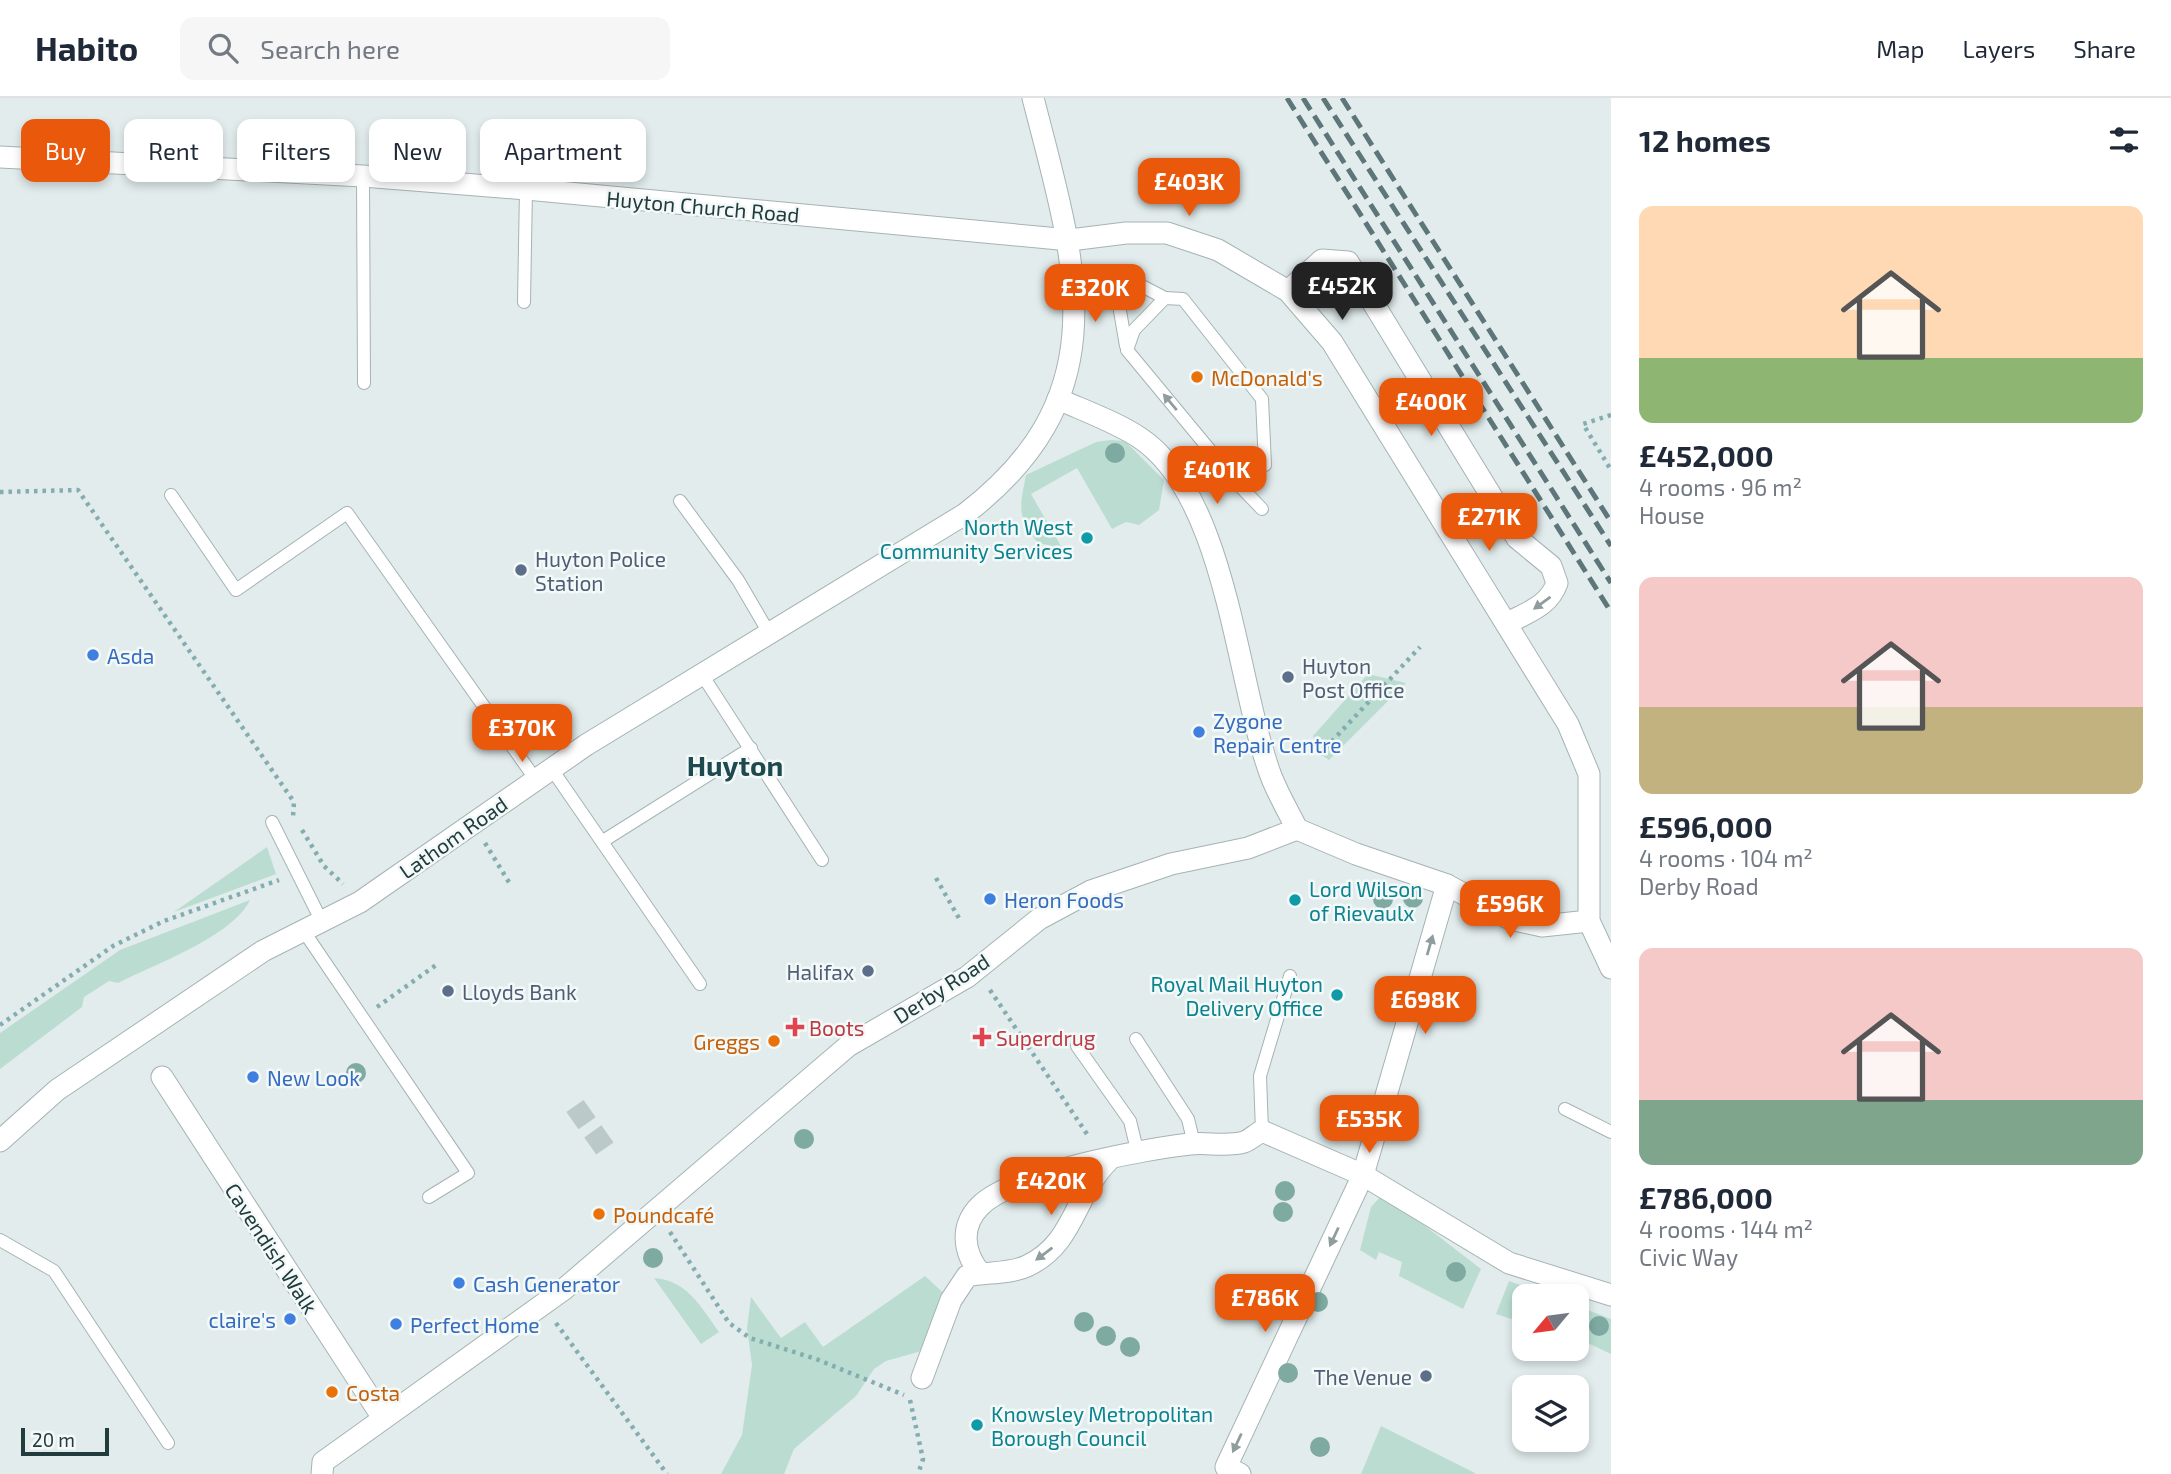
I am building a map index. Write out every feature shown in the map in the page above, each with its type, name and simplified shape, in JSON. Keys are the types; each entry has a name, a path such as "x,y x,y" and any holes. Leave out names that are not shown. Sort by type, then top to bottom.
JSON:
{"street":[{"name":"Lathom Road","path":"0,1140 57,1090 263,951 360,902 543,774 701,673 965,514 1016,470 1058,399 1070,370 1075,335 1070,240 1033,98"},
{"name":"Huyton Church Road","path":"0,157 363,176 1070,240 1126,233 1167,233 1218,250 1288,291 1332,342 1568,724 1589,774 1589,922"},
{"path":"1288,291 1322,260 1348,262 1517,538 1551,566 1558,583 1547,602 1508,623"},
{"path":"1058,399 1141,438 1167,463 1184,487 1209,538 1271,776 1297,829 1356,854 1447,886 1510,919 1542,926 1589,922 1611,968"},
{"name":"Derby Road","path":"543,1305 848,1046 976,969 1039,919 1091,891 1171,864 1248,848 1297,829"},
{"path":"1240,1474 1226,1467 1363,1175 1447,886"},
{"name":"Cavendish Walk","path":"162,1077 383,1418"},
{"path":"980,1273 971,1262 965,1241 968,1222 981,1205 996,1194 1031,1180 1103,1161 1194,1144 1243,1142 1262,1131 1363,1175 1509,1263 1611,1296"},
{"path":"922,1378 951,1300 967,1276 1024,1267 1045,1255 1064,1237 1103,1161"},
{"path":"322,1474 323,1462 543,1305"}],"lane":[{"path":"363,176 364,383"},
{"path":"524,302 526,189"},
{"path":"1262,509 1238,484 1127,350 1119,305 1140,285 1165,298 1183,299 1262,399 1265,465"},
{"path":"1127,350 1134,330 1165,298"},
{"path":"171,495 236,590 347,513 543,774 603,841 700,984"},
{"path":"680,501 738,580 769,633"},
{"path":"701,673 822,860"},
{"path":"603,841 751,748"},
{"path":"272,822 298,873 312,926 362,1018 468,1173 429,1197"},
{"path":"1262,1131 1259,1076 1290,976"},
{"path":"1136,1039 1188,1119 1194,1144"},
{"path":"1077,1046 1130,1121 1138,1154"},
{"path":"1565,1109 1611,1132"},
{"path":"0,1240 54,1270 168,1443"}],"path":[{"path":"1611,415 1583,424 1611,470"},
{"path":"0,492 78,490 294,802 293,815 320,859 360,902"},
{"path":"1320,754 1420,647"},
{"path":"473,823 510,884"},
{"path":"0,1026 113,946 164,921 298,873 320,859"},
{"path":"936,878 960,920"},
{"path":"362,1018 439,962"},
{"path":"976,969 1093,1142 1103,1161"},
{"path":"656,1211 729,1323 750,1338 816,1359 910,1398 923,1459 918,1474"},
{"path":"543,1305 667,1474"}],"green space":[{"path":"1125,441 1164,480 1159,510 1139,525 1126,522 1112,529 1077,468 1031,494 1062,548 1038,543 1023,518 1022,495 1026,475 1096,442"},
{"path":"1368,674 1406,683 1329,760 1320,754 1313,736"},
{"path":"267,847 276,874 174,912"},
{"path":"250,900 241,913 210,938 118,983 109,981 84,997 82,1007 0,1069 0,1033 120,950"},
{"path":"1381,1196 1406,1204 1420,1222 1481,1269 1463,1309 1399,1276 1402,1262 1379,1252 1376,1260 1360,1250 1371,1207"},
{"path":"925,1276 951,1300 934,1344 918,1352 886,1361 874,1369 856,1396 794,1449 784,1474 721,1474 742,1435 752,1365 747,1328 751,1297 781,1338 805,1322 823,1347"},
{"path":"654,1278 676,1284 692,1296 719,1332 701,1344"},
{"path":"1509,1281 1517,1284 1512,1284 1512,1319 1496,1314"},
{"path":"1589,1311 1611,1319 1611,1354 1589,1344"},
{"path":"1381,1426 1475,1473 1475,1474 1361,1474"}],"tunnel":[{"path":"575,1106 608,1153"}],"railway":[{"path":"1287,98 1611,612"},
{"path":"1303,98 1611,583"},
{"path":"1323,98 1611,546"},
{"path":"1342,98 1611,522"}],"place":[{"name":"McDonald's","path":"1197,377"},
{"name":"North West Community Services","path":"1087,538"},
{"name":"Huyton Police Station","path":"521,570"},
{"name":"Asda","path":"93,655"},
{"name":"Huyton Post Office","path":"1288,677"},
{"name":"Zygone Repair Centre","path":"1199,732"},
{"name":"Heron Foods","path":"990,899"},
{"name":"Lord Wilson of Rievaulx","path":"1295,900"},
{"name":"Halifax","path":"868,971"},
{"name":"Lloyds Bank","path":"448,991"},
{"name":"Royal Mail Huyton Delivery Office","path":"1337,995"},
{"name":"Boots","path":"795,1027"},
{"name":"Superdrug","path":"982,1037"},
{"name":"Greggs","path":"774,1041"},
{"name":"New Look","path":"253,1077"},
{"name":"Poundcafé","path":"599,1214"},
{"name":"Cash Generator","path":"459,1283"},
{"name":"claire's","path":"290,1319"},
{"name":"Perfect Home","path":"396,1324"},
{"name":"The Venue","path":"1426,1376"},
{"name":"Costa","path":"332,1392"},
{"name":"Knowsley Metropolitan Borough Council","path":"977,1425"}],"district":[{"name":"Huyton","path":"735,765"}]}
